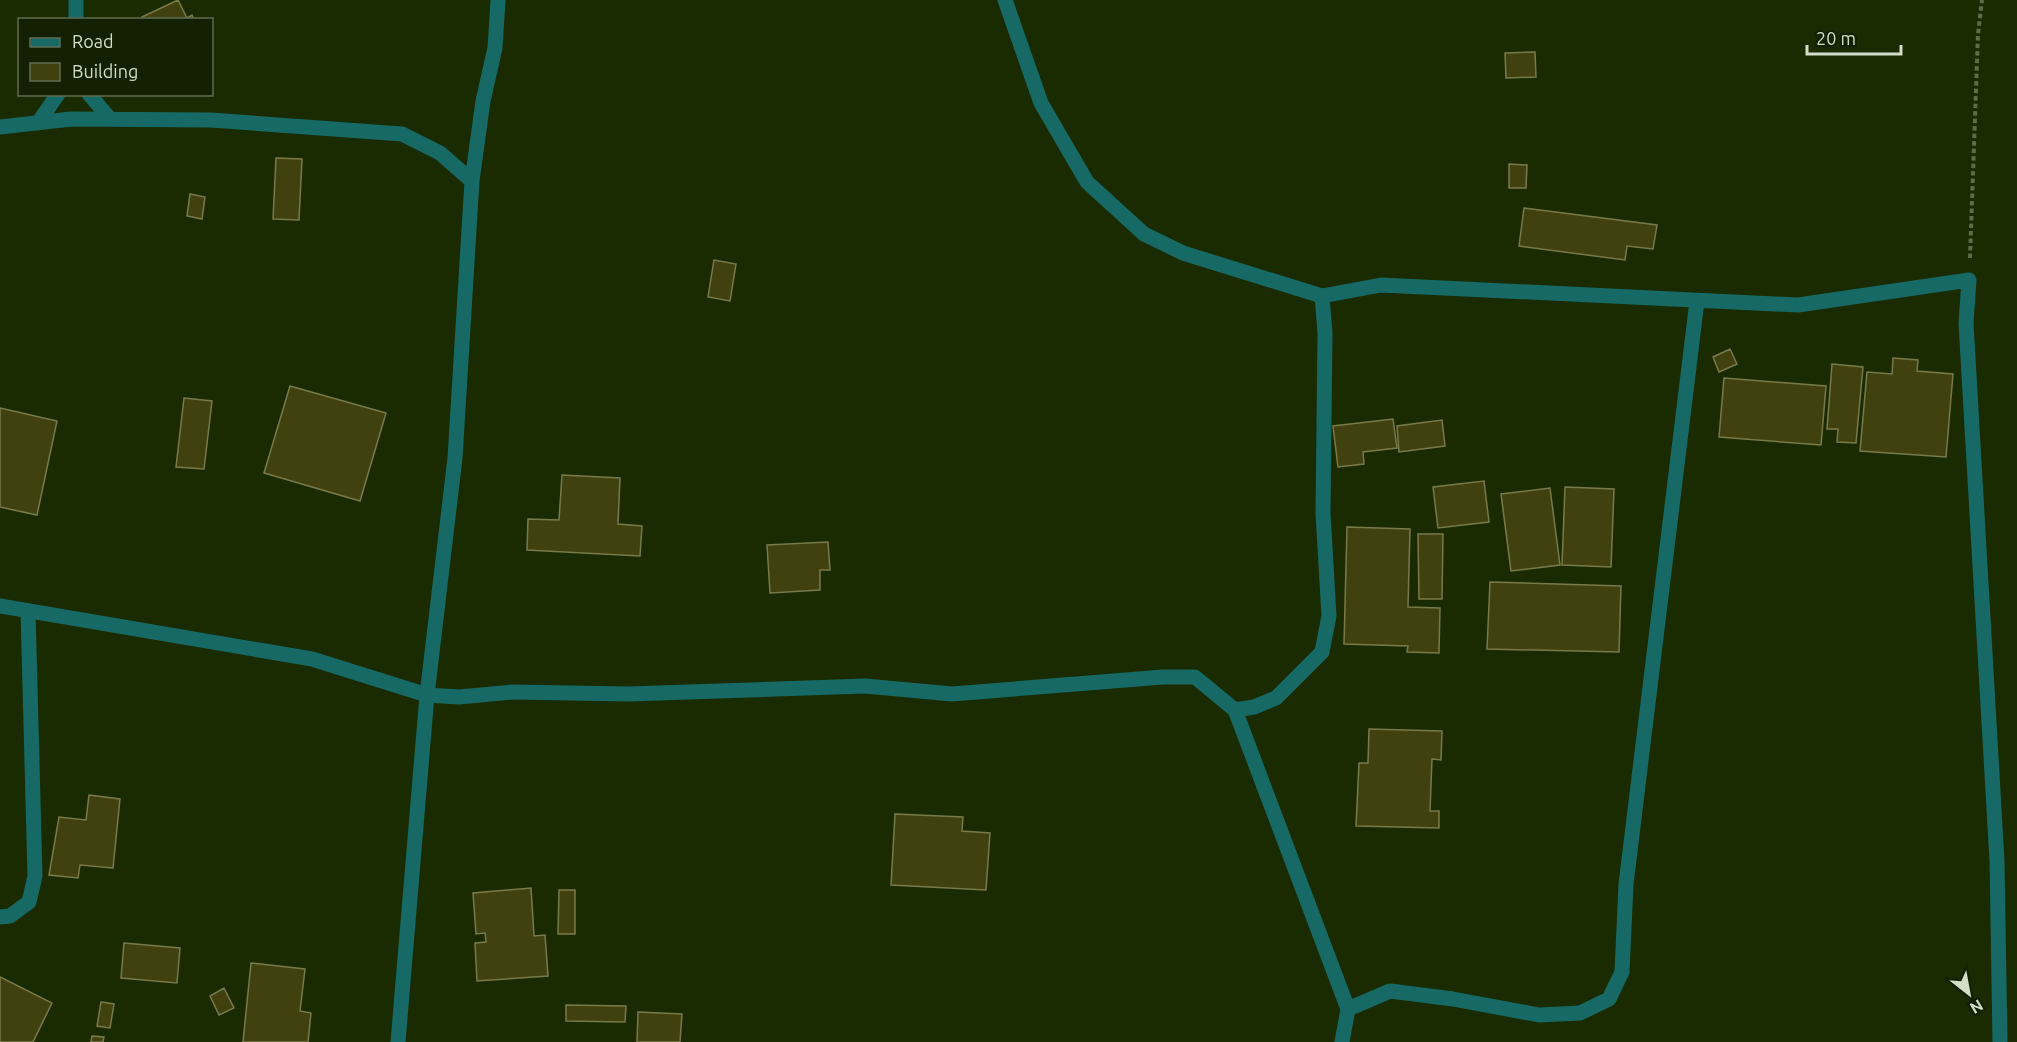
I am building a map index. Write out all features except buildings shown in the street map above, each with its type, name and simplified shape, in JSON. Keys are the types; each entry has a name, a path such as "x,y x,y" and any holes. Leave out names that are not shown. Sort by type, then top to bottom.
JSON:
{"street":[{"path":"76,0 76,18"},
{"path":"398,1042 427,695 455,458 472,181 483,101 495,48 498,0"},
{"path":"1005,0 1041,104 1087,182 1143,234 1183,253 1322,296 1381,285 1798,305 1969,280 1966,323 1997,861 2000,1042"},
{"path":"38,123 57,96"},
{"path":"91,96 110,120"},
{"path":"0,127 71,119 211,120 402,134 440,153 472,181"},
{"path":"1235,710 1254,707 1276,698 1322,652 1329,616 1323,513 1325,333 1322,296"},
{"path":"1348,1009 1390,991 1539,1015 1580,1013 1609,999 1622,972 1626,884 1697,301"},
{"path":"0,606 312,659 427,695 459,697 512,692 629,694 865,686 952,694 1163,677 1195,677 1235,710 1348,1009 1342,1042"},
{"path":"0,916 10,916 29,902 35,876 28,611"}],"path":[{"path":"1969,280 1977,34 1982,0"}]}
